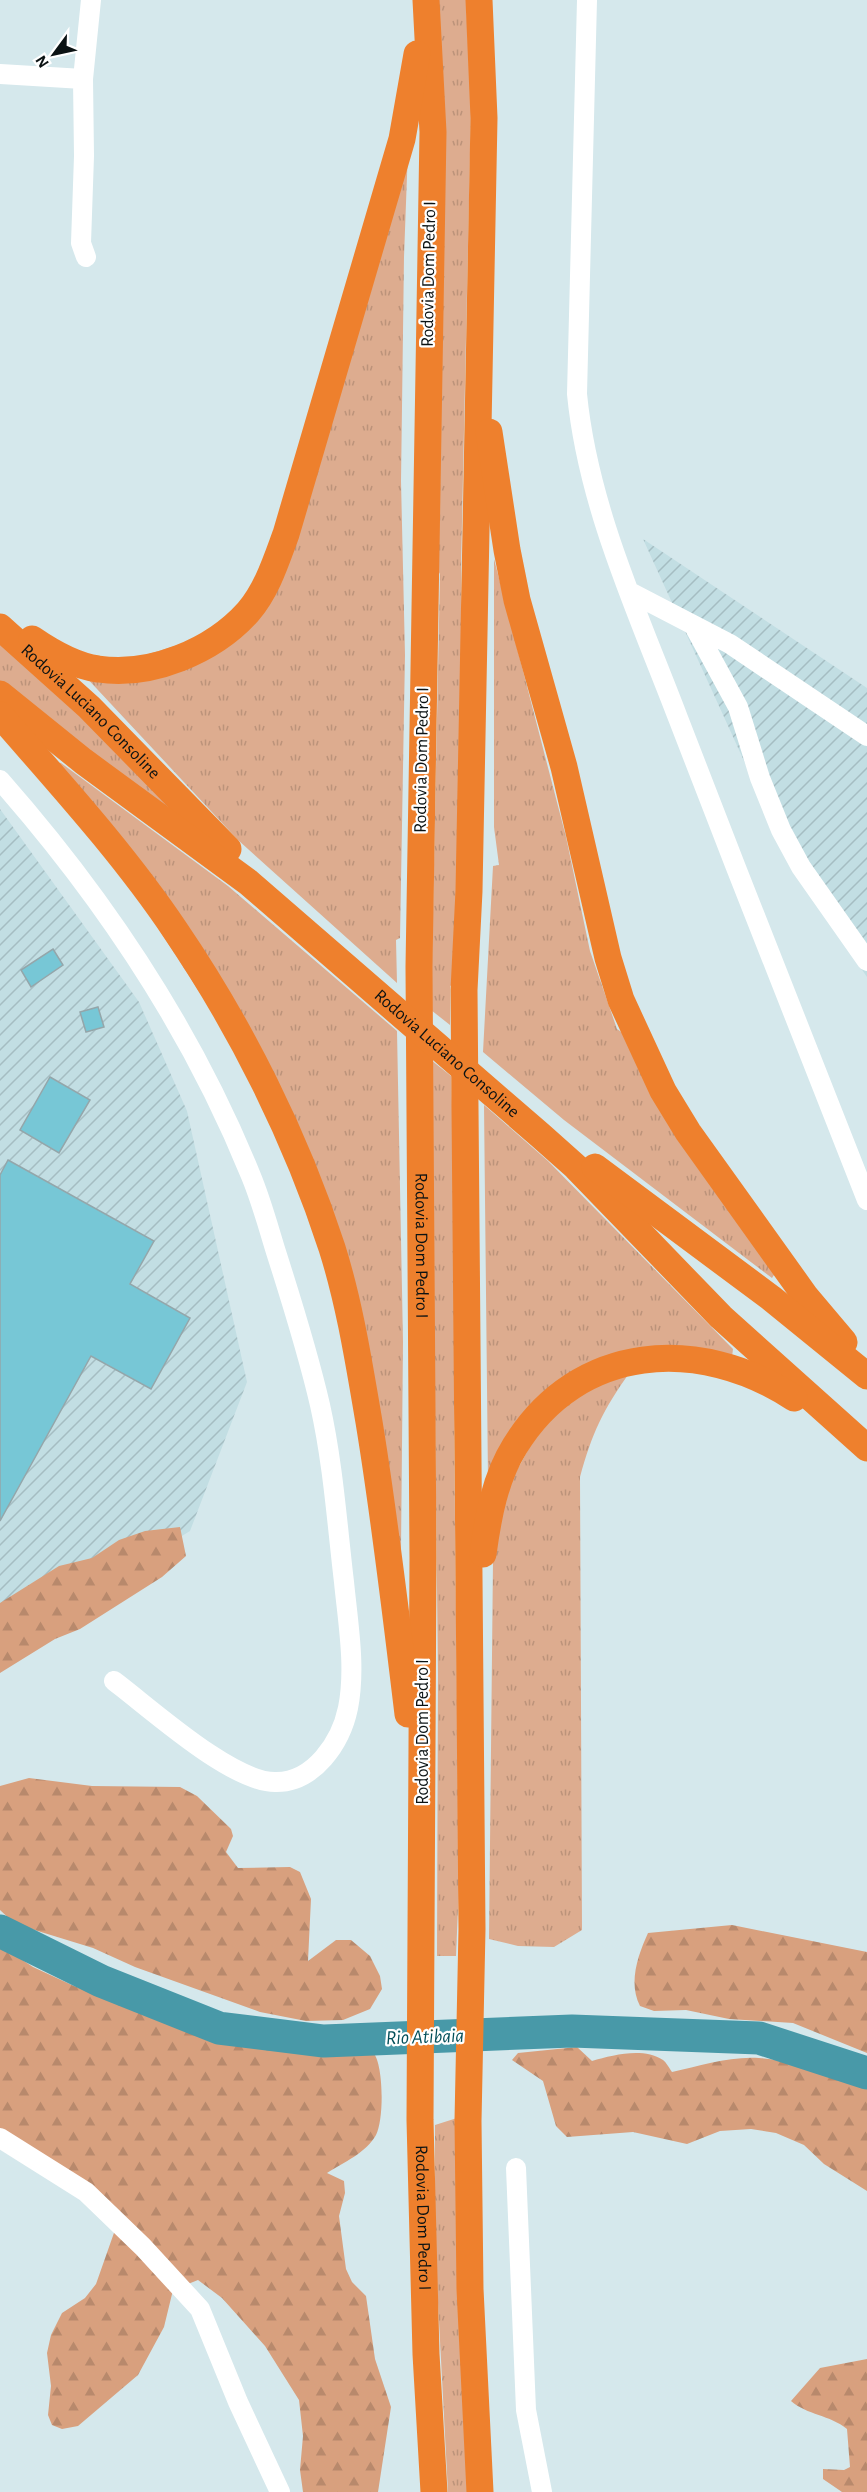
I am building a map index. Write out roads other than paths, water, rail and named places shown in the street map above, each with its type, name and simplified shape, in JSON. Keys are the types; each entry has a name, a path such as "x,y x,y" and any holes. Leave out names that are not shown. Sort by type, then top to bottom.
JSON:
{"highway":[{"path":"479,0 484,118 464,990 471,1586 472,1929 468,2121 470,2289 480,2492"},
{"path":"0,626 9,626 53,653 78,664 98,670 122,669 166,663 199,649 230,629 248,611 274,567 286,534 402,139 426,10"},
{"name":"Rodovia Dom Pedro I","path":"426,10 433,132 419,967 423,1784 420,2120 426,2354 434,2492"},
{"path":"478,401 490,436 507,550 518,600 564,767 608,958 621,1000 644,1053 688,1132 806,1297 867,1366"},
{"name":"Rodovia Luciano Consoline","path":"0,626 89,707 240,861 545,1126 591,1164 771,1298 867,1376"},
{"name":"Rodovia Luciano Consoline","path":"0,694 83,762 248,882 540,1135 591,1182 722,1317 867,1448"},
{"path":"0,715 138,880 174,928 210,983 237,1030 288,1134 316,1203 335,1260 355,1345 377,1473 411,1736 423,1784"},
{"path":"471,1586 483,1555 495,1493 515,1446 536,1418 555,1400 598,1374 642,1360 668,1357 698,1359 751,1373 843,1427"}],"street":[{"path":"86,257 81,243 84,156 83,79 91,0"},
{"path":"587,0 577,394 581,432 590,474 630,592 867,1200"},
{"path":"0,74 83,79"},
{"path":"630,592 730,644 867,736"},
{"path":"694,626 738,707 760,778 781,830 801,867 867,961"},
{"path":"0,780 36,822 109,918 183,1034 208,1082 252,1177 297,1317 320,1407 334,1489 351,1675 345,1717 336,1743 322,1760 300,1776 287,1782 254,1779 201,1748 114,1680"},
{"path":"848,933 867,940"},
{"path":"0,2138 86,2192 143,2247 200,2309 238,2403 280,2492"},
{"path":"516,2168 526,2410 542,2492"}],"waterway":[{"name":"Rio Atibaia","path":"0,1931 101,1981 219,2028 324,2041 572,2031 759,2038 867,2073"}]}
